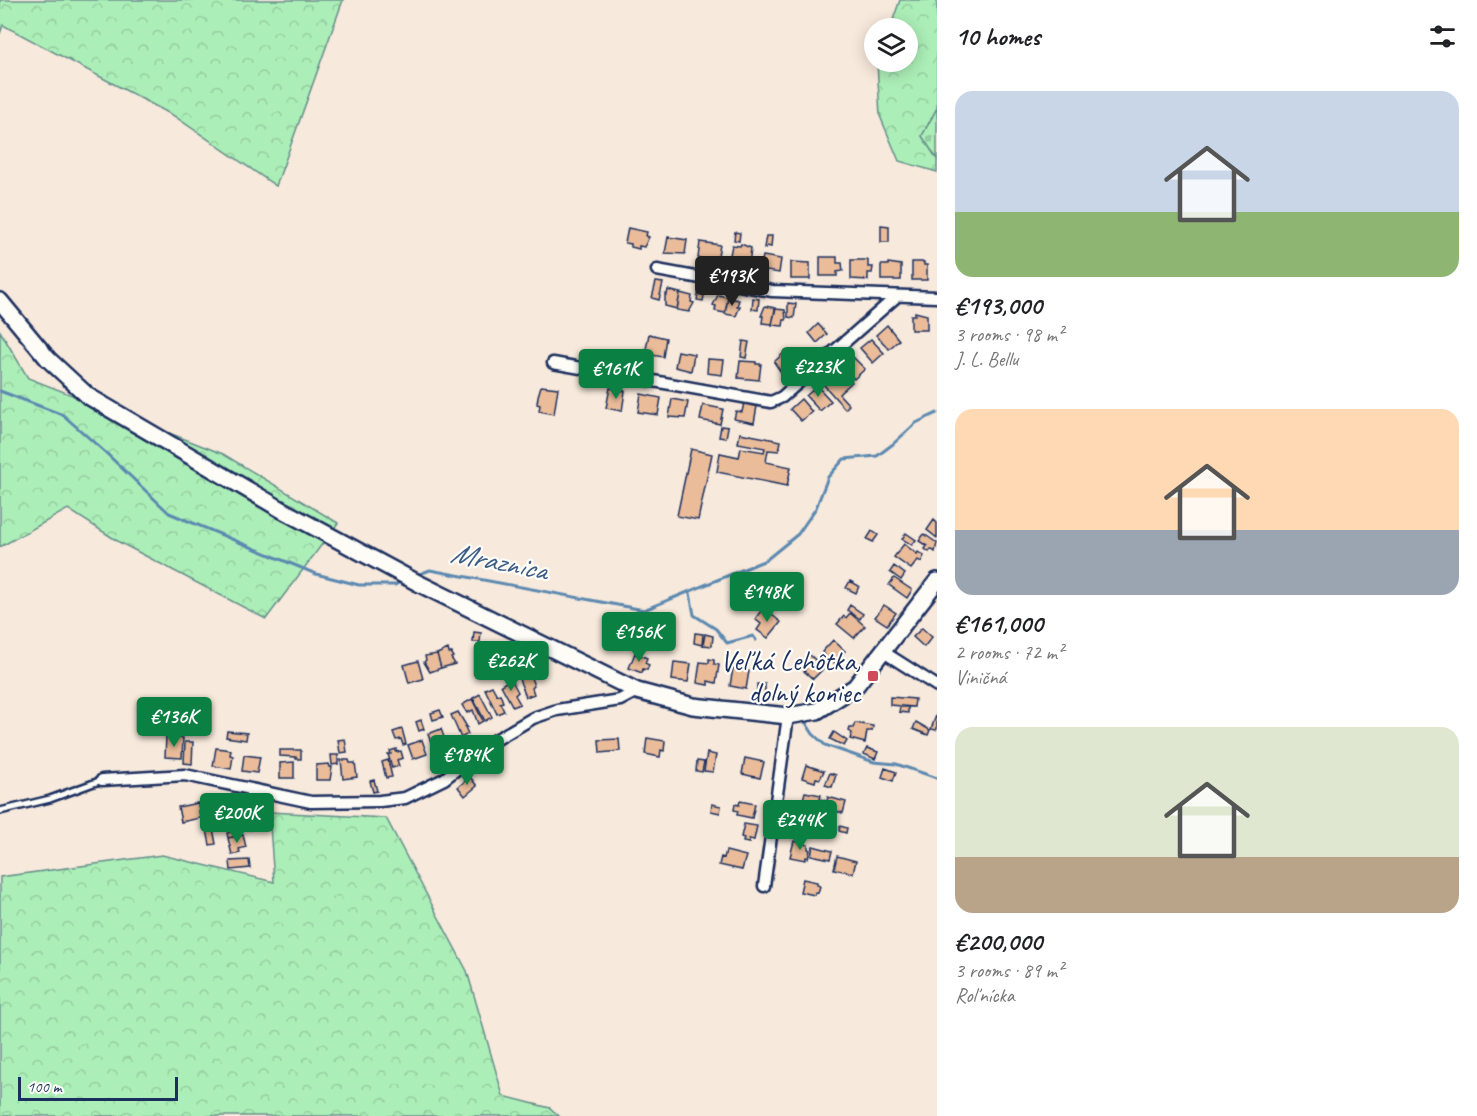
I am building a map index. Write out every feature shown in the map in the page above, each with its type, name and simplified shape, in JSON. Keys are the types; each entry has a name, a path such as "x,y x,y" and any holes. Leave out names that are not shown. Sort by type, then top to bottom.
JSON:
{"street":[{"path":"657,270 772,291 937,297"},
{"path":"553,363 771,402 782,397 896,297"},
{"path":"0,301 48,359 88,396 284,511 418,583 637,691 693,706 788,716 816,711 855,687 937,581"},
{"path":"882,651 937,686"},
{"path":"102,780 185,775 311,802 380,801 405,798 444,778 492,742 533,718 557,710 620,700 637,691"},
{"path":"764,886 788,716"},
{"path":"250,823 251,790"}],"lane":[{"path":"0,812 50,799 102,780"}],"green space":[{"path":"0,0 343,0 276,186 174,116 3,25 0,34"},
{"path":"900,0 937,0 937,108 922,136 937,159 937,172 899,161 880,116 878,72 918,72 918,18 894,18"},
{"path":"937,108 937,159 922,136"},
{"path":"0,331 28,378 223,454 338,523 266,619 119,542 68,509 0,547"},
{"path":"269,812 386,818 467,971 503,1096 550,1108 559,1116 0,1116 0,877 162,855 274,882"}],"building":[{"path":"881,225 889,226 889,242 881,242"},
{"path":"628,228 647,232 646,236 649,237 644,247 639,246 639,249 625,243"},
{"path":"735,232 740,233 739,241 734,240"},
{"path":"766,236 772,236 771,247 764,248"},
{"path":"668,237 687,240 685,254 665,253"},
{"path":"700,242 720,245 717,261 698,258"},
{"path":"741,244 751,248 749,265 729,260 732,245 740,246"},
{"path":"763,256 781,259 779,273 760,270"},
{"path":"820,257 837,257 837,263 842,263 843,271 837,272 837,276 820,276"},
{"path":"851,260 868,260 868,267 873,267 872,273 868,273 868,280 851,279"},
{"path":"791,262 810,263 810,279 791,279"},
{"path":"912,262 924,262 924,265 927,265 927,280 912,280"},
{"path":"888,263 901,265 901,280 881,280 881,265 888,265"},
{"path":"656,282 663,283 659,300 652,298"},
{"path":"668,290 680,293 677,309 665,306 665,294 667,295"},
{"path":"699,290 705,291 703,301 697,300"},
{"path":"680,293 692,296 691,302 694,303 689,312 677,310"},
{"path":"718,295 728,297 725,313 715,311 716,306 713,305"},
{"path":"728,298 739,300 737,306 740,306 736,316 725,314"},
{"path":"753,298 759,299 758,310 752,309"},
{"path":"788,303 796,304 794,318 788,317"},
{"path":"765,306 776,308 772,324 762,323 763,316 761,316"},
{"path":"775,309 785,310 786,320 783,326 772,325"},
{"path":"915,312 927,315 927,330 911,330 911,315 915,315"},
{"path":"818,324 827,334 817,343 809,333"},
{"path":"887,325 899,340 889,349 876,335"},
{"path":"649,334 666,338 663,357 645,354"},
{"path":"871,339 884,353 873,363 860,348"},
{"path":"743,341 749,342 746,358 741,357"},
{"path":"678,351 694,354 691,371 675,367"},
{"path":"786,351 788,353 791,351 799,360 783,375 774,362"},
{"path":"851,355 865,369 854,379 842,366"},
{"path":"708,359 724,360 722,375 707,373"},
{"path":"740,361 761,364 759,380 738,378"},
{"path":"833,361 852,382 839,394 849,405 845,409 816,376"},
{"path":"541,386 558,388 554,414 539,411 540,405 537,404"},
{"path":"817,386 831,401 820,411 806,396"},
{"path":"610,388 625,391 622,411 606,408"},
{"path":"641,394 661,398 658,415 638,412"},
{"path":"672,399 688,402 685,418 669,417"},
{"path":"801,399 812,412 801,421 790,409"},
{"path":"744,403 757,406 754,423 734,419 736,411 742,412"},
{"path":"703,405 723,409 720,424 700,420"},
{"path":"721,426 728,427 726,438 719,437"},
{"path":"740,433 781,441 779,451 768,450 766,462 791,467 787,486 717,472 720,453 739,457 741,448 764,452 765,448 738,443"},
{"path":"691,449 712,454 698,520 677,516"},
{"path":"934,520 937,523 937,538 927,530"},
{"path":"872,531 878,535 873,542 867,539"},
{"path":"906,533 916,540 912,545 902,539"},
{"path":"924,534 937,543 935,552 931,549 929,552 925,549 927,546 919,541"},
{"path":"904,544 917,554 918,552 924,556 921,562 918,560 911,569 894,557"},
{"path":"894,566 905,574 901,580 890,572"},
{"path":"894,578 912,590 907,598 889,585"},
{"path":"850,581 859,586 856,593 846,588"},
{"path":"850,605 863,614 860,619 847,610"},
{"path":"884,605 896,613 887,625 875,617"},
{"path":"763,608 781,622 768,638 757,630 761,624 755,619"},
{"path":"850,613 865,626 854,638 837,624"},
{"path":"922,628 932,637 924,647 913,637"},
{"path":"474,632 481,633 480,642 473,642"},
{"path":"695,633 703,634 702,645 694,643"},
{"path":"705,634 713,636 712,646 703,645"},
{"path":"833,640 845,651 834,663 822,658 825,655 822,652"},
{"path":"495,647 496,649 500,647 502,652 499,654 504,665 493,670 484,653"},
{"path":"448,649 449,653 452,653 451,658 455,664 441,668 437,654"},
{"path":"635,653 647,658 645,663 649,665 647,670 643,669 642,673 629,668"},
{"path":"437,654 441,668 430,672 424,662 425,656"},
{"path":"810,655 824,668 813,679 804,671 806,668 801,663"},
{"path":"512,658 518,658 518,663 512,664"},
{"path":"709,659 719,665 716,683 708,681 708,685 697,683 700,662 709,663"},
{"path":"418,661 423,679 409,683 404,665"},
{"path":"674,662 691,664 688,682 672,680"},
{"path":"518,663 519,671 515,673 512,664"},
{"path":"733,668 749,671 746,689 730,686"},
{"path":"530,675 534,694 526,697 519,679"},
{"path":"511,679 518,692 515,695 520,704 513,707 501,685"},
{"path":"757,684 765,684 765,698 757,698"},
{"path":"492,686 497,695 500,694 503,702 500,703 504,711 497,714 485,689"},
{"path":"480,694 492,717 485,721 473,698"},
{"path":"890,697 915,699 914,707 890,705"},
{"path":"472,699 483,721 478,724 473,710 467,713 462,705"},
{"path":"900,707 908,707 908,713 899,712"},
{"path":"440,710 443,717 433,720 431,713"},
{"path":"458,712 467,727 465,727 468,734 461,738 451,715"},
{"path":"937,713 937,729 931,729"},
{"path":"421,720 424,729 419,731 416,722"},
{"path":"916,722 930,730 928,735 913,729"},
{"path":"855,723 873,726 872,731 867,731 865,743 850,739 852,733 849,731"},
{"path":"402,729 406,744 403,745 401,739 396,740 393,732"},
{"path":"441,729 447,745 434,751 428,734"},
{"path":"227,731 247,733 246,740 226,737"},
{"path":"834,732 847,741 844,746 830,739"},
{"path":"166,737 183,738 182,758 165,757"},
{"path":"647,738 665,741 664,751 661,750 660,757 645,754"},
{"path":"345,739 347,752 340,753 338,740"},
{"path":"619,739 620,751 600,753 599,740"},
{"path":"422,740 427,754 413,759 408,745"},
{"path":"185,742 193,742 192,764 184,763"},
{"path":"216,748 231,750 230,755 233,756 231,769 213,766"},
{"path":"867,748 878,752 875,759 864,754"},
{"path":"396,749 396,752 401,751 403,758 397,760 399,766 392,768 388,754"},
{"path":"280,750 301,750 301,759 280,756"},
{"path":"707,753 716,755 713,772 704,771"},
{"path":"244,755 260,757 257,773 242,771"},
{"path":"331,755 338,755 338,764 332,765"},
{"path":"745,758 764,762 760,778 742,774"},
{"path":"341,760 355,763 357,777 343,779"},
{"path":"388,760 392,777 386,778 382,762"},
{"path":"697,761 704,762 702,772 696,771"},
{"path":"294,762 294,778 280,778 280,763"},
{"path":"329,764 332,767 330,780 316,780 316,765"},
{"path":"806,765 824,771 820,779 816,778 815,782 802,778"},
{"path":"885,768 896,772 893,781 882,777"},
{"path":"830,773 836,775 832,787 825,785"},
{"path":"470,777 477,786 465,796 458,787"},
{"path":"374,780 377,791 373,792 370,781"},
{"path":"805,792 821,795 820,799 824,800 821,811 801,807"},
{"path":"828,797 846,802 843,813 825,808"},
{"path":"740,801 755,804 752,818 737,815 738,811 734,810 735,804 739,805"},
{"path":"198,803 200,818 181,822 178,807"},
{"path":"712,804 721,806 720,813 711,811"},
{"path":"219,806 220,809 226,807 229,822 214,825 209,808"},
{"path":"209,808 212,823 204,825 201,810"},
{"path":"800,816 822,822 818,836 796,830"},
{"path":"212,823 216,844 210,845 206,825"},
{"path":"744,824 757,826 754,840 749,839 749,843 743,842 744,838 741,837"},
{"path":"840,826 847,828 846,833 839,831"},
{"path":"235,831 236,836 228,838 227,833"},
{"path":"243,835 246,847 239,849 240,853 232,855 228,838"},
{"path":"794,841 808,845 810,850 808,858 806,857 805,860 790,857"},
{"path":"813,846 832,851 830,859 811,855"},
{"path":"726,851 746,856 742,870 719,865"},
{"path":"837,856 856,861 853,873 834,869"},
{"path":"249,860 250,868 231,870 230,861"},
{"path":"803,879 817,882 820,886 818,893 815,892 815,895 800,892"}],"waterway":[{"name":"Mraznica","path":"0,391 63,415 169,513 316,574 359,585 395,585 402,581"},
{"name":"Mraznica","path":"417,575 430,570 644,610 766,560 798,534 816,508 828,477 844,459 877,456 916,423 937,413"},
{"path":"690,593 694,615 716,629 727,643 753,636 756,640"},
{"path":"806,723 813,734 825,745 874,762 896,764 937,778"}],"place":[{"name":"Veľká Lehôtka, dolný koniec","path":"873,676"}]}
